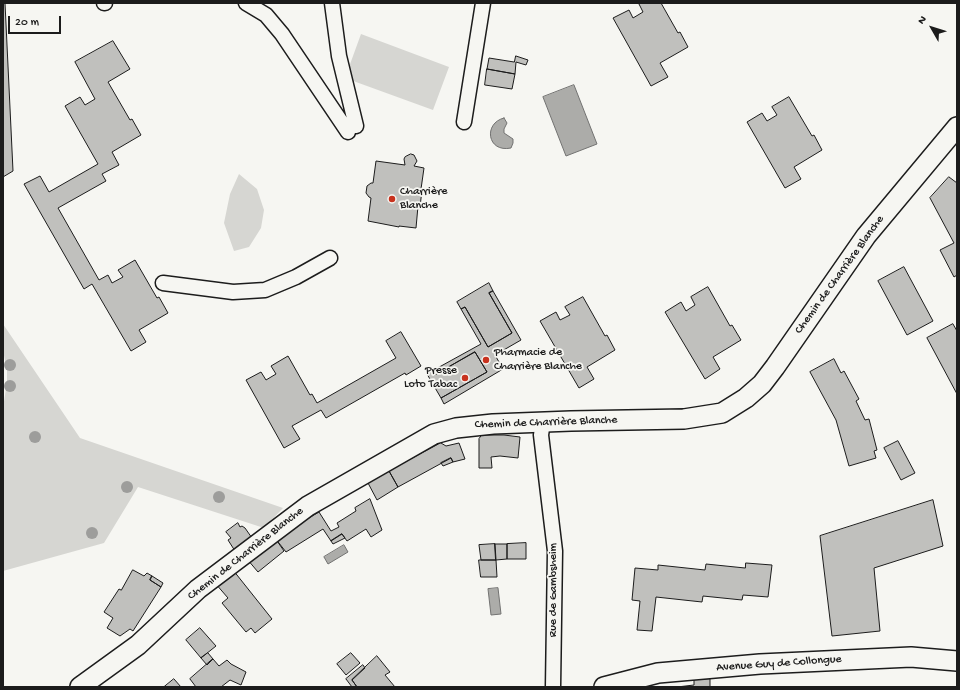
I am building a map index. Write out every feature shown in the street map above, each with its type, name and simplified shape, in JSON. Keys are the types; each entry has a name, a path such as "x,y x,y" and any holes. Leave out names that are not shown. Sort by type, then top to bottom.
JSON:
{"street":[{"path":"246,3 266,15 282,34 352,129 339,56 332,3"},
{"path":"464,122 483,3"},
{"name":"Chemin de Charrière Blanche","path":"80,687 138,645 198,589 308,506 434,434 470,426 543,422 684,419 722,413 746,398 762,384 775,367 866,236 957,127"},
{"path":"163,284 233,292 265,290 296,278 330,258"},
{"name":"Rue de Gambsheim","path":"543,422 541,435 555,551 553,687"},
{"name":"Avenue Guy de Collongue","path":"604,687 658,673 760,664 911,657 957,661"}],"shaded area":[{"path":"361,34 449,67 433,110 345,78"},
{"path":"574,85 597,144 566,156 543,97"},
{"path":"504,118 507,123 504,133 513,139 511,148 497,146 491,137 493,126 497,121"},
{"path":"239,174 257,189 264,210 261,228 249,247 234,251 224,223 230,194"},
{"path":"3,324 80,438 283,508 264,528 138,487 104,543 3,571 3,408 7,371 3,350"},
{"path":"344,545 348,552 328,564 324,557"},
{"path":"498,588 501,614 491,615 488,589"}],"building":[{"path":"3,3 5,3 13,171 3,177"},
{"path":"661,3 678,33 680,32 688,47 660,63 668,77 651,86 613,18 629,10 633,18 643,12 639,4"},
{"path":"113,41 130,69 108,82 130,120 132,119 141,135 112,152 119,165 102,174 106,181 58,208 99,280 108,275 112,283 123,277 118,270 135,260 157,298 159,297 168,313 139,330 146,342 131,351 92,284 84,289 24,184 40,176 49,192 98,164 65,106 80,97 85,105 95,99 75,62"},
{"path":"516,56 528,60 526,65 516,62 515,74 487,69 489,58 514,62"},
{"path":"487,69 515,74 512,89 485,85"},
{"path":"789,97 822,150 794,167 801,179 785,188 747,122 762,113 767,121 777,115 772,107"},
{"path":"411,154 414,155 417,161 414,166 424,168 416,228 399,227 368,221 371,198 366,193 367,186 373,183 376,161 405,165 405,157"},
{"path":"949,177 957,183 957,275 954,277 940,250 954,243 930,198"},
{"path":"904,267 933,321 907,335 878,281"},
{"path":"489,283 493,291 489,293 512,333 488,347 465,307 461,309 457,302"},
{"path":"708,287 730,326 732,325 741,340 713,357 720,369 705,379 665,312 681,302 686,311 695,305 691,297"},
{"path":"493,291 521,340 495,355 503,369 444,404 441,398 487,372 475,352 434,375 432,371 481,344 461,309 465,307 488,347 512,333 489,293"},
{"path":"583,297 605,336 607,335 615,350 587,367 594,379 579,388 540,321 556,312 560,320 570,315 565,307"},
{"path":"953,324 957,331 957,394 927,338"},
{"path":"401,332 421,366 406,375 405,373 326,418 321,410 292,426 300,439 284,448 246,380 261,372 266,380 276,374 271,366 288,356 310,395 312,394 317,403 396,358 386,341"},
{"path":"475,352 487,372 441,398 427,374 432,371 434,375"},
{"path":"834,359 841,373 844,371 859,399 856,401 865,420 869,419 877,450 874,451 876,458 849,466 836,420 810,372"},
{"path":"482,435 520,437 518,458 500,456 491,457 492,468 479,468 479,439"},
{"path":"898,441 915,473 901,480 884,448"},
{"path":"441,443 446,446 459,443 465,459 453,462 451,458 398,487 389,471"},
{"path":"451,458 453,462 443,466 441,463"},
{"path":"389,471 398,487 377,500 368,483"},
{"path":"370,499 382,530 371,537 366,529 347,541 342,534 331,541 323,529 286,552 275,538 319,512 331,531 339,527 337,523 356,511 355,508"},
{"path":"933,500 943,546 874,568 880,631 832,636 820,536"},
{"path":"238,523 240,527 242,526 245,528 252,538 235,551 228,540 231,538 226,532"},
{"path":"342,534 345,538 333,544 331,541"},
{"path":"275,538 284,551 258,572 247,559"},
{"path":"526,543 526,559 507,559 507,544"},
{"path":"495,544 496,560 481,560 479,545"},
{"path":"495,544 507,544 507,559 496,560"},
{"path":"479,560 496,560 497,577 481,577"},
{"path":"746,563 772,565 768,597 743,595 742,600 703,596 702,602 656,597 652,631 637,630 640,601 632,600 635,568 658,570 658,565 705,570 706,564 745,568"},
{"path":"133,570 144,576 147,573 152,576 150,580 161,587 133,631 130,629 120,636 107,628 113,618 104,612 119,589 121,590"},
{"path":"233,570 272,619 255,633 251,628 246,632 222,603 228,598 215,583"},
{"path":"152,576 163,583 161,587 150,580"},
{"path":"200,628 216,646 201,658 186,640"},
{"path":"208,653 213,659 207,665 201,658"},
{"path":"351,653 360,663 346,675 337,664"},
{"path":"377,656 390,672 385,675 395,687 357,687 352,680"},
{"path":"213,659 219,666 227,660 231,664 246,672 241,685 230,680 221,687 196,687 190,679"},
{"path":"363,665 365,668 352,680 357,687 352,687 346,679"},
{"path":"174,679 181,687 164,687"},
{"path":"710,679 710,687 677,687 694,685 694,680"}],"place":[{"name":"Charrière Blanche","path":"392,199"},
{"name":"Pharmacie de Charrière Blanche","path":"486,360"},
{"name":"Presse Loto Tabac","path":"465,378"}]}
